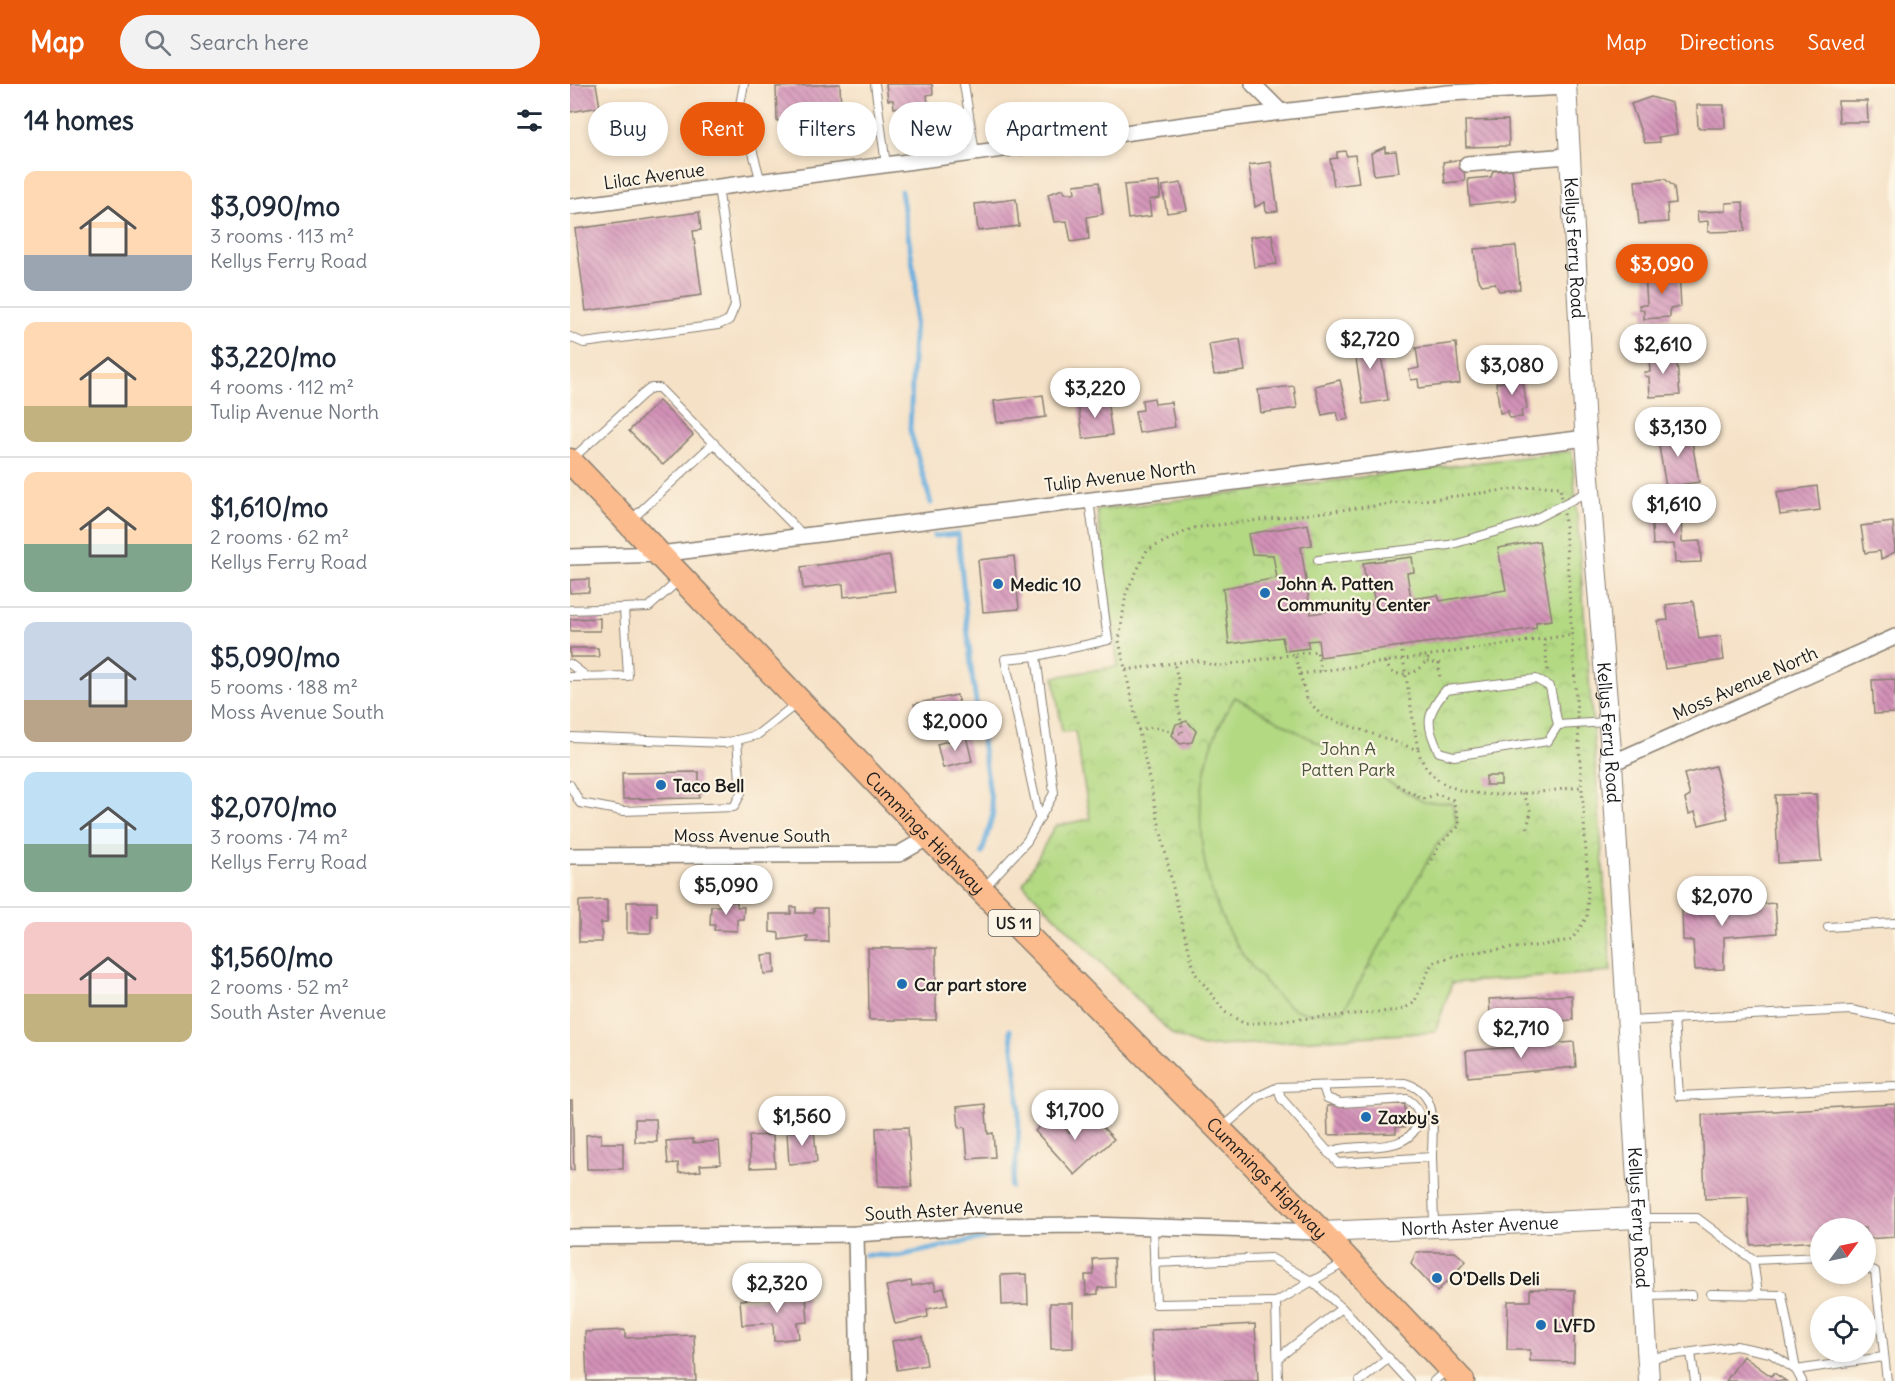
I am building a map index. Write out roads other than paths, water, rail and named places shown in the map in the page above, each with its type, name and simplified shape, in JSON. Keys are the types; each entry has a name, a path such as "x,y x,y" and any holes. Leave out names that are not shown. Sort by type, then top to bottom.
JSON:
{"main road":[{"name":"Cummings Highway","path":"570,461 929,837 1321,1232 1449,1377"}],"street":[{"path":"1253,84 1281,112"},
{"name":"Lilac Avenue","path":"570,207 1281,112 1448,93 1566,85"},
{"name":"Kellys Ferry Road","path":"1566,85 1586,438 1612,764 1649,1381"},
{"path":"1467,164 1569,156"},
{"name":"Tulip Avenue North","path":"570,557 660,554 1586,438"},
{"name":"Moss Avenue North","path":"1612,764 1895,637"},
{"name":"Moss Avenue South","path":"570,856 899,854 929,837"},
{"name":"North Aster Avenue","path":"1321,1232 1639,1218"},
{"name":"South Aster Avenue","path":"570,1237 855,1234 973,1226 1154,1227 1321,1232"},
{"path":"855,1234 859,1381"}],"lane":[{"path":"744,84 740,105 761,182"},
{"path":"875,84 886,165"},
{"path":"964,84 975,153"},
{"path":"570,337 584,343 718,325 729,320 735,306 718,187"},
{"path":"570,461 651,388 659,388 804,536"},
{"path":"629,522 714,443"},
{"path":"1318,560 1449,545 1529,522 1590,491"},
{"path":"1040,819 1005,659 1036,656 1108,640 1089,500"},
{"path":"570,610 649,607 682,578"},
{"path":"570,677 628,676 624,609"},
{"path":"982,890 1027,841 1054,794 1036,656"},
{"path":"570,663 587,677"},
{"path":"1536,679 1550,687 1558,725 1548,741 1541,743 1446,756 1439,752 1435,744 1428,720 1434,705 1446,690 1536,679"},
{"path":"570,737 725,743 756,735 800,701"},
{"path":"1558,725 1608,722"},
{"path":"570,785 580,803 623,811 734,807 741,793 737,740"},
{"path":"1828,927 1895,923"},
{"path":"1627,1022 1851,1010 1895,1019"},
{"path":"1674,1019 1679,1095 1895,1086"},
{"path":"1220,1130 1259,1096 1278,1087 1405,1083 1416,1086 1429,1099 1431,1110 1434,1227"},
{"path":"1323,1086 1327,1098 1340,1103 1407,1099 1418,1110 1419,1119 1411,1133 1401,1141 1385,1145 1336,1149 1330,1155"},
{"path":"1278,1087 1281,1098 1338,1163 1432,1157"},
{"path":"1639,1218 1697,1218 1753,1260 1810,1257"},
{"path":"1154,1227 1156,1304 1276,1302 1348,1261"},
{"path":"1154,1263 1271,1258 1314,1282 1342,1308 1409,1381"},
{"path":"1753,1260 1758,1294"},
{"path":"1876,1282 1887,1381"},
{"path":"1711,1294 1782,1295 1796,1370 1802,1381"},
{"path":"1644,1296 1692,1295"},
{"path":"1276,1302 1278,1381"},
{"path":"1278,1358 1342,1308"},
{"path":"1648,1358 1736,1346 1770,1353 1796,1370 1883,1357"},
{"path":"1691,1353 1695,1381"},
{"path":"1360,1381 1389,1358"}],"waterway":[{"path":"901,191 916,285 910,430 931,503"},
{"path":"934,536 958,534 972,675 993,814 982,853"},
{"path":"1010,1030 1019,1108 1018,1148 1011,1187"},
{"path":"865,1255 899,1256 992,1236"}],"place":[{"name":"Medic 10","path":"998,584"},
{"name":"John A. Patten Community Center","path":"1265,593"},
{"name":"Taco Bell","path":"661,785"},
{"name":"Car part store","path":"902,984"},
{"name":"Zaxby's","path":"1366,1117"},
{"name":"O'Dells Deli","path":"1437,1278"},
{"name":"LVFD","path":"1541,1325"}],"park label":[{"name":"John A Patten Park","path":"1348,758"}]}
